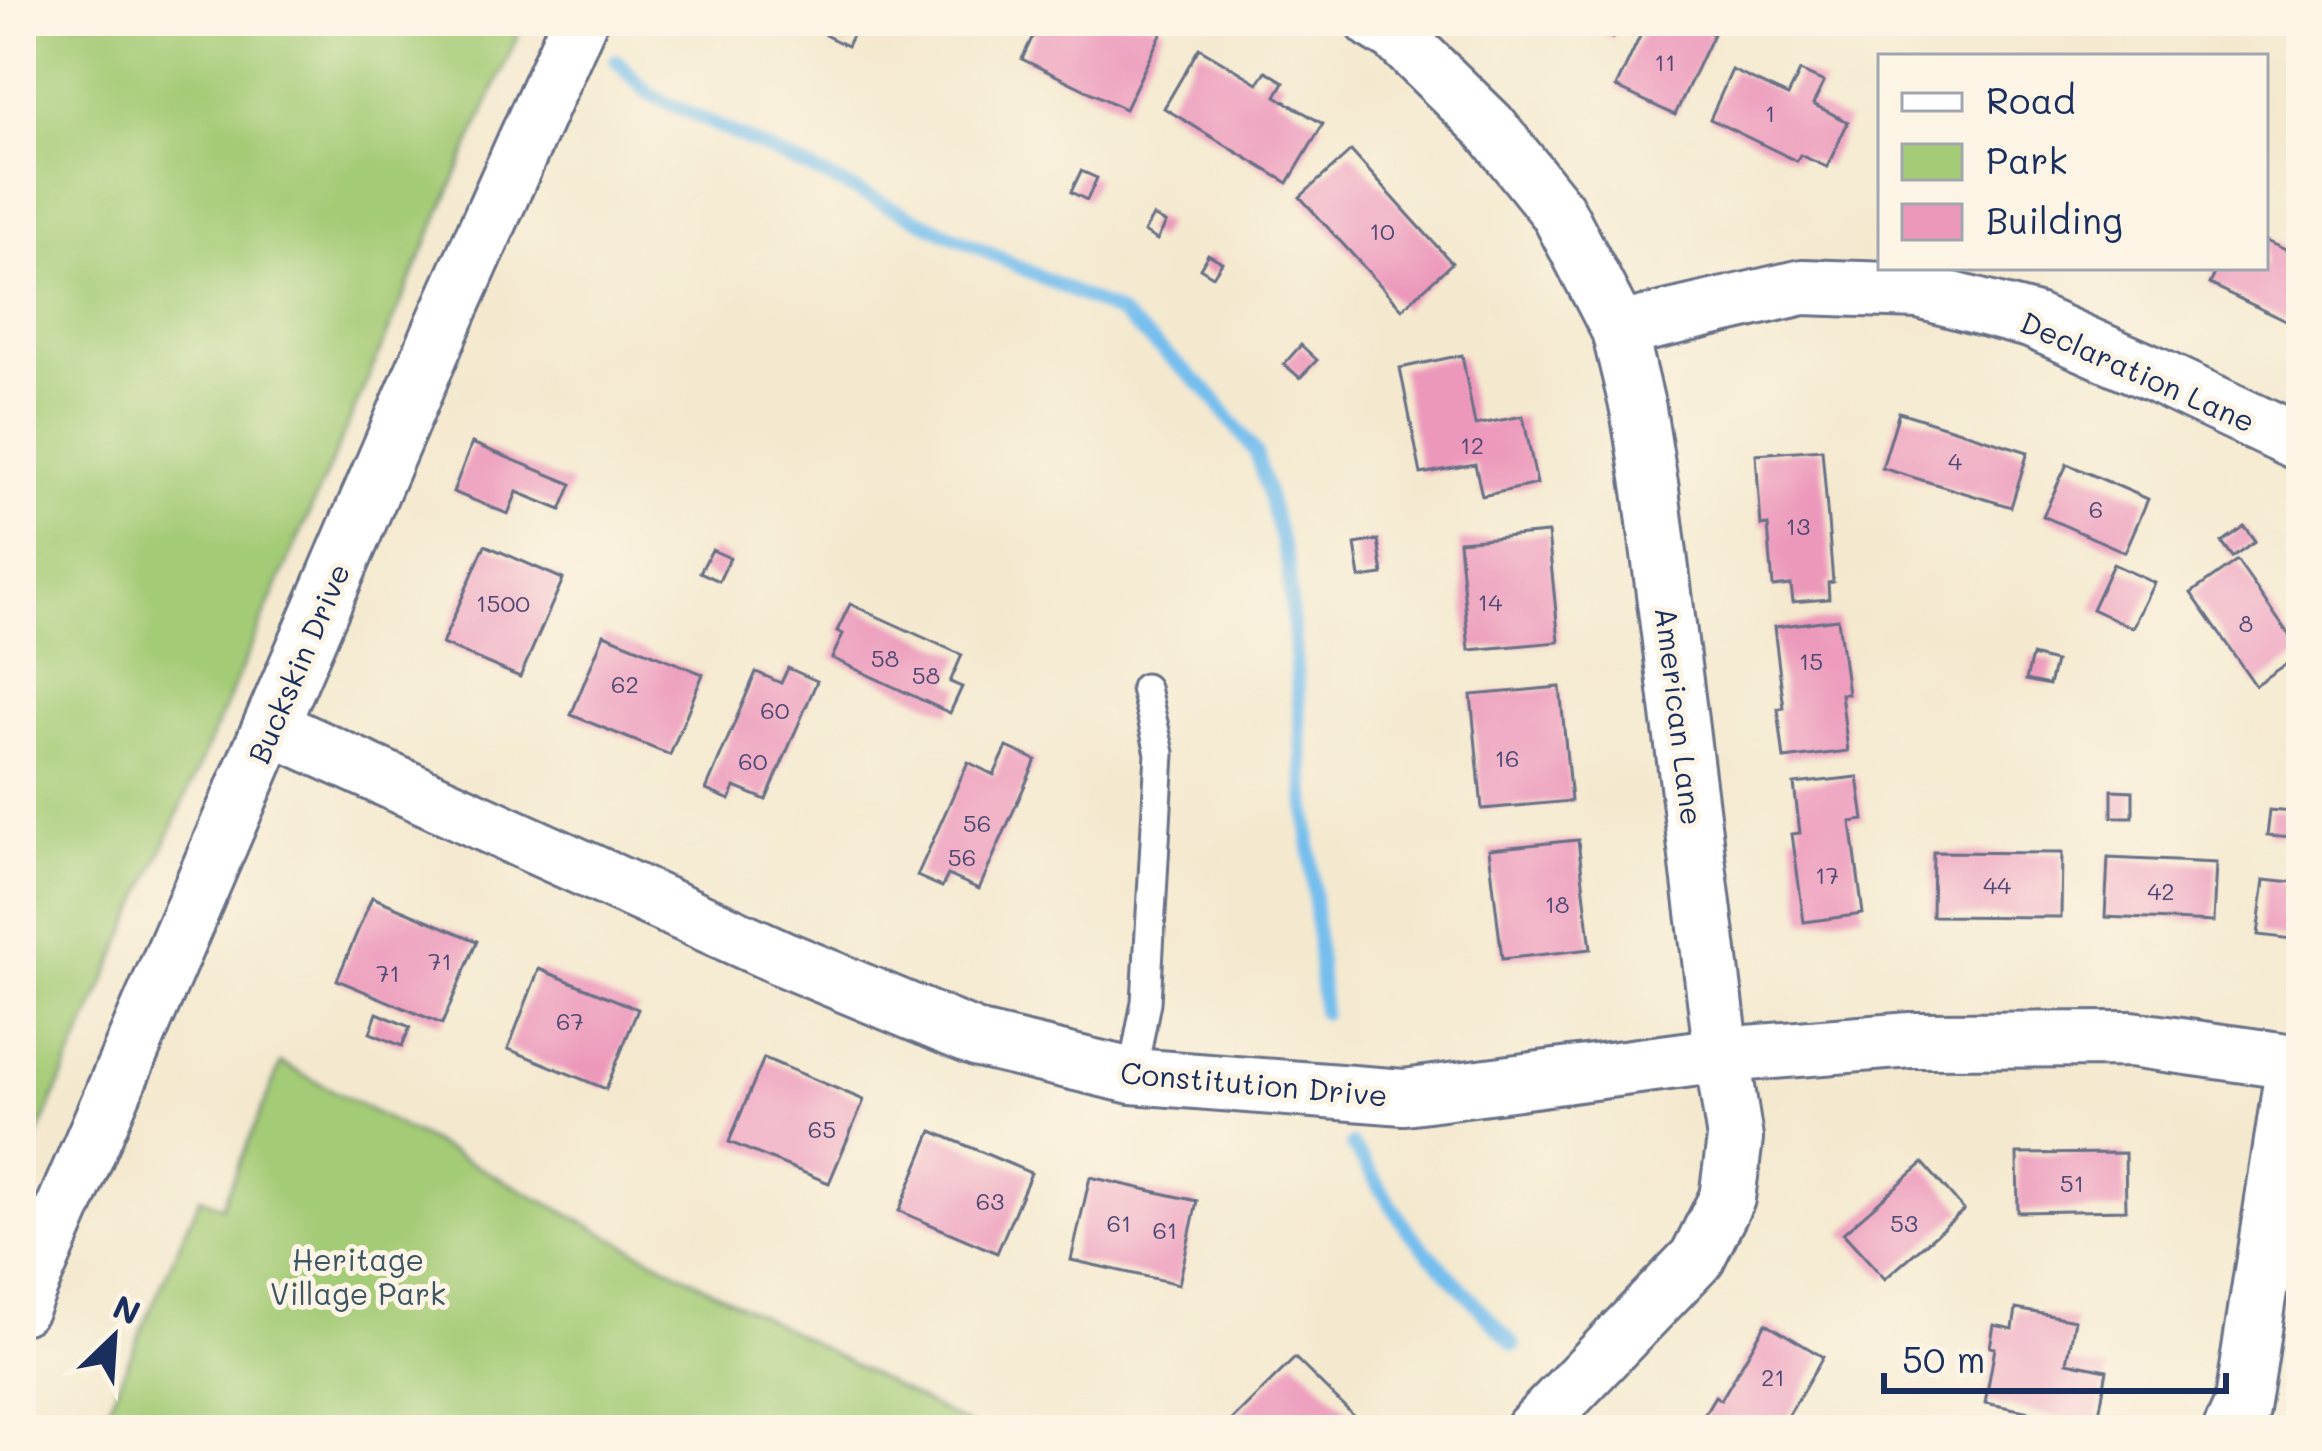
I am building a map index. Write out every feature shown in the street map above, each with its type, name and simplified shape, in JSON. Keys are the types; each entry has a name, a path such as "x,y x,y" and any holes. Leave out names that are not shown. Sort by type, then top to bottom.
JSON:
{"street":[{"name":"Buckskin Drive","path":"21,1307 440,330 579,21"},
{"name":"American Lane","path":"1373,21 1396,35 1489,126 1558,212 1619,330 1651,490 1736,1139 1727,1198 1697,1258 1532,1430"},
{"name":"Declaration Lane","path":"1619,330 1803,287 1919,291 2033,321 2301,444"},
{"name":"Constitution Drive","path":"271,727 784,959 979,1040 1132,1076 1403,1097 1722,1055 1911,1040 2131,1040 2298,1063"},
{"path":"2230,1430 2241,1408 2298,1063"}],"lane":[{"path":"1132,1076 1146,1002 1160,753 1145,688"}],"green space":[{"path":"21,21 524,21 21,1174"},
{"name":"Heritage Village Park","path":"281,1063 978,1430 98,1430 200,1197 222,1206"}],"building":[{"path":"832,21 859,21 847,46 825,35"},
{"path":"1040,21 1148,21 1164,28 1125,109 1022,59"},
{"path":"1574,21 1620,21 1612,38"},
{"path":"1630,21 1687,21 1713,34 1675,115 1616,87 1644,28"},
{"path":"1199,48 1258,83 1266,71 1284,82 1276,96 1323,124 1288,183 1164,108"},
{"path":"1732,70 1788,96 1800,71 1824,82 1813,104 1848,122 1827,167 1800,155 1797,161 1710,119"},
{"path":"1351,151 1452,263 1402,309 1300,197"},
{"path":"1081,171 1097,178 1087,200 1071,192"},
{"path":"1153,216 1166,223 1157,240 1144,232"},
{"path":"2268,240 2301,256 2301,328 2209,284 2216,270 2268,270"},
{"path":"1208,254 1222,262 1213,276 1200,268"},
{"path":"1301,345 1317,360 1300,378 1284,364"},
{"path":"1462,355 1475,425 1523,416 1537,484 1482,496 1475,464 1421,474 1400,368"},
{"path":"1899,412 2028,452 2011,507 1882,468"},
{"path":"472,443 572,484 561,510 517,492 508,514 453,492"},
{"path":"1822,449 1833,582 1828,583 1829,599 1793,602 1791,585 1773,587 1768,525 1761,526 1756,454"},
{"path":"2067,464 2148,499 2125,552 2043,516"},
{"path":"2244,526 2255,541 2232,557 2221,542"},
{"path":"1548,533 1559,642 1469,650 1459,541"},
{"path":"1378,540 1383,575 1360,578 1355,544"},
{"path":"485,545 563,579 520,677 442,644"},
{"path":"712,550 730,558 719,581 700,572"},
{"path":"2237,560 2301,651 2256,686 2191,593"},
{"path":"2113,564 2155,583 2133,628 2092,609"},
{"path":"850,604 962,655 950,682 962,687 950,713 832,658 843,634 837,631"},
{"path":"1838,619 1848,694 1841,694 1848,751 1784,759 1778,709 1784,708 1774,627"},
{"path":"604,634 703,674 670,755 571,715"},
{"path":"2032,656 2055,662 2049,685 2026,680"},
{"path":"788,668 817,681 766,800 735,787 730,800 706,790 756,672 781,683"},
{"path":"1560,687 1571,801 1482,809 1471,695"},
{"path":"1007,747 1036,760 979,889 948,875 942,887 917,876 968,762 994,775"},
{"path":"1858,777 1864,820 1851,822 1863,914 1804,922 1792,834 1800,833 1794,784"},
{"path":"2112,790 2133,791 2133,817 2112,817"},
{"path":"2270,810 2294,812 2292,837 2267,835"},
{"path":"1578,840 1591,949 1502,959 1489,849"},
{"path":"1933,852 2062,853 2061,917 1932,916"},
{"path":"2108,858 2217,863 2214,922 2105,917"},
{"path":"2265,879 2301,883 2301,940 2258,935"},
{"path":"372,897 477,941 442,1024 337,980"},
{"path":"539,969 638,1009 606,1089 508,1049"},
{"path":"377,1013 410,1027 402,1046 370,1033"},
{"path":"764,1058 864,1100 829,1183 729,1142"},
{"path":"932,1131 1031,1173 997,1253 899,1211"},
{"path":"2125,1153 2126,1210 2018,1212 2017,1154"},
{"path":"1923,1163 1964,1210 1885,1279 1843,1233"},
{"path":"1090,1177 1197,1201 1179,1284 1071,1260"},
{"path":"2016,1309 2075,1320 2067,1362 2107,1370 2097,1425 1985,1403 1995,1348 1990,1347 1994,1325 2013,1329"},
{"path":"1766,1323 1823,1357 1780,1430 1695,1430 1715,1396 1721,1400"},
{"path":"1295,1358 1359,1421 1350,1430 1222,1430"}],"waterway":[{"path":"616,60 649,94 1120,314 1208,391 1256,453 1288,565 1323,1013"},
{"path":"1352,1145 1409,1232 1514,1345"}]}
